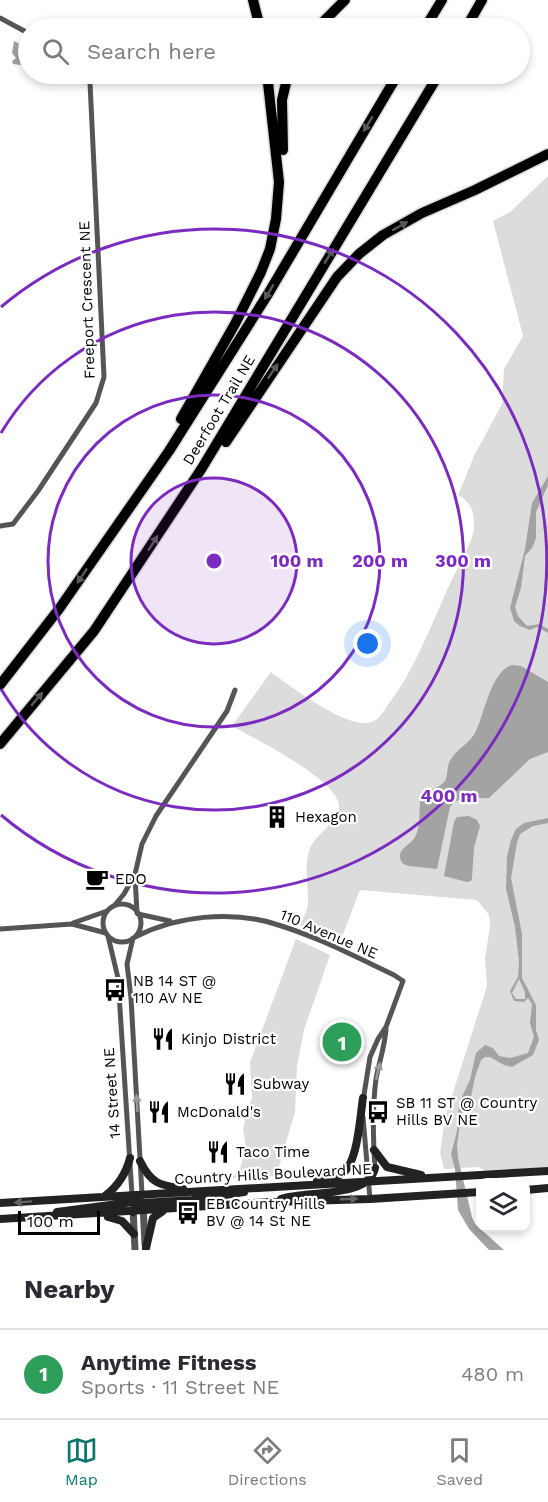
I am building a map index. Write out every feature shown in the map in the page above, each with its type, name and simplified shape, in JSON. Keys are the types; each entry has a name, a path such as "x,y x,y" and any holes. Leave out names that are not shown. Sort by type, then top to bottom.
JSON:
{"highway":[{"path":"252,0 257,18"},
{"path":"327,18 345,0"},
{"path":"431,18 442,0"},
{"path":"472,18 483,0"},
{"path":"268,84 279,182 276,219 270,249"},
{"path":"150,475 235,324 270,249 280,219 283,201 282,100 286,84"},
{"name":"Deerfoot Trail NE","path":"0,685 59,609 150,475 169,451 268,294 392,84"},
{"name":"Deerfoot Trail NE","path":"0,744 94,631 202,468 433,84"},
{"path":"202,468 216,456 320,301 359,254 383,235 422,213 548,154"}],"main road":[{"path":"303,1185 342,1174 348,1169 356,1147 363,1098"},
{"path":"374,1150 387,1167 414,1174 440,1177"},
{"path":"105,1196 114,1189 127,1171 130,1158"},
{"path":"140,1161 149,1177 162,1185 197,1191"},
{"path":"271,1202 287,1196 360,1187 373,1176 375,1168"},
{"name":"Country Hills Boulevard NE","path":"0,1219 133,1212 143,1203 197,1191 548,1171"},
{"path":"0,1203 105,1196 132,1198 143,1203 233,1195 267,1187"},
{"path":"530,1190 548,1188"},
{"name":"Country Hills Boulevard NE","path":"143,1203 165,1209 476,1192"},
{"path":"26,1217 132,1198"},
{"path":"146,1249 153,1218 165,1209"},
{"path":"83,1214 116,1218 134,1234"}],"street":[{"path":"0,18 18,28"},
{"name":"Freeport Crescent NE","path":"0,526 13,524 38,491 96,403 104,376 90,84"},
{"path":"0,929 72,924 108,911 114,906 135,874 142,844 156,816 227,711 235,690"},
{"path":"72,924 107,934 117,942 134,938 141,926 135,874"},
{"path":"114,906 127,905 138,913"},
{"path":"107,934 104,919 108,911"},
{"name":"110 Avenue NE","path":"138,913 172,921 229,917 274,923 383,969 403,981 387,1027"},
{"name":"110 Avenue NE","path":"134,938 172,921"},
{"name":"14 Street NE","path":"107,934 118,978 135,1250"},
{"name":"14 Street NE","path":"134,938 127,964 146,1249"},
{"path":"120,1012 124,1021 133,1028"},
{"path":"369,1199 363,1098 370,1057 378,1039 387,1027"},
{"path":"375,1168 373,1117 376,1078 387,1027"}],"shaded area":[{"path":"14,41 18,43 18,65 13,64 12,61 16,58 12,53"},
{"path":"548,176 548,1167 486,1171 478,1167 444,1169 440,1153 445,1118 487,986 485,959 490,926 489,915 477,900 360,890 340,942 300,925 308,904 308,855 316,839 337,814 339,808 336,797 312,773 232,726 271,672 320,706 349,720 361,723 379,718 406,677 473,534 472,509 458,495 475,454 502,404 504,369 523,336 493,221 510,212"},
{"path":"548,476 548,485 536,512 536,538 532,548 525,556 521,588 515,607 518,616 527,626 539,624 548,629 548,633 537,627 530,630 520,626 514,621 510,608 525,549 532,503"},
{"path":"513,665 521,666 548,682 548,752 530,759 489,798 464,798 450,807 437,869 403,864 400,859 401,852 417,832 421,795 444,782 451,758 476,731 499,674"},
{"path":"469,816 477,820 480,826 474,848 472,878 467,882 444,876 454,822 457,817"},
{"path":"548,818 548,823 533,826 520,834 511,878 522,934 522,978 536,1005 536,1030 539,1040 533,1055 512,1067 490,1057 481,1060 469,1107 462,1110 457,1145 476,1232 484,1232 504,1250 489,1250 469,1229 458,1210 455,1169 451,1154 457,1131 459,1103 470,1080 476,1053 485,1045 493,1048 499,1056 510,1058 528,1053 534,1037 530,1023 532,1004 528,998 524,1002 514,1001 510,991 518,977 519,961 515,927 506,889 507,857 516,829 524,823","holes":["519,979 525,992 525,999 516,999 512,993"]},
{"path":"296,939 330,955 304,1030 297,1066 295,1112 278,1170 274,1176 233,1178 239,1172 246,1147 243,1129 252,1097 250,1062"}],"place":[{"name":"Hexagon","path":"277,817"},
{"name":"EDO","path":"97,879"},
{"name":"NB 14 ST @ 110 AV NE","path":"115,990"},
{"name":"Kinjo District","path":"163,1039"},
{"name":"Anytime Fitness","path":"342,1042"},
{"name":"Subway","path":"235,1084"},
{"name":"McDonald's","path":"159,1112"},
{"name":"SB 11 ST @ Country Hills BV NE","path":"378,1112"},
{"name":"Taco Time","path":"218,1152"},
{"name":"EB Country Hills BV @ 14 St NE","path":"188,1213"}]}
